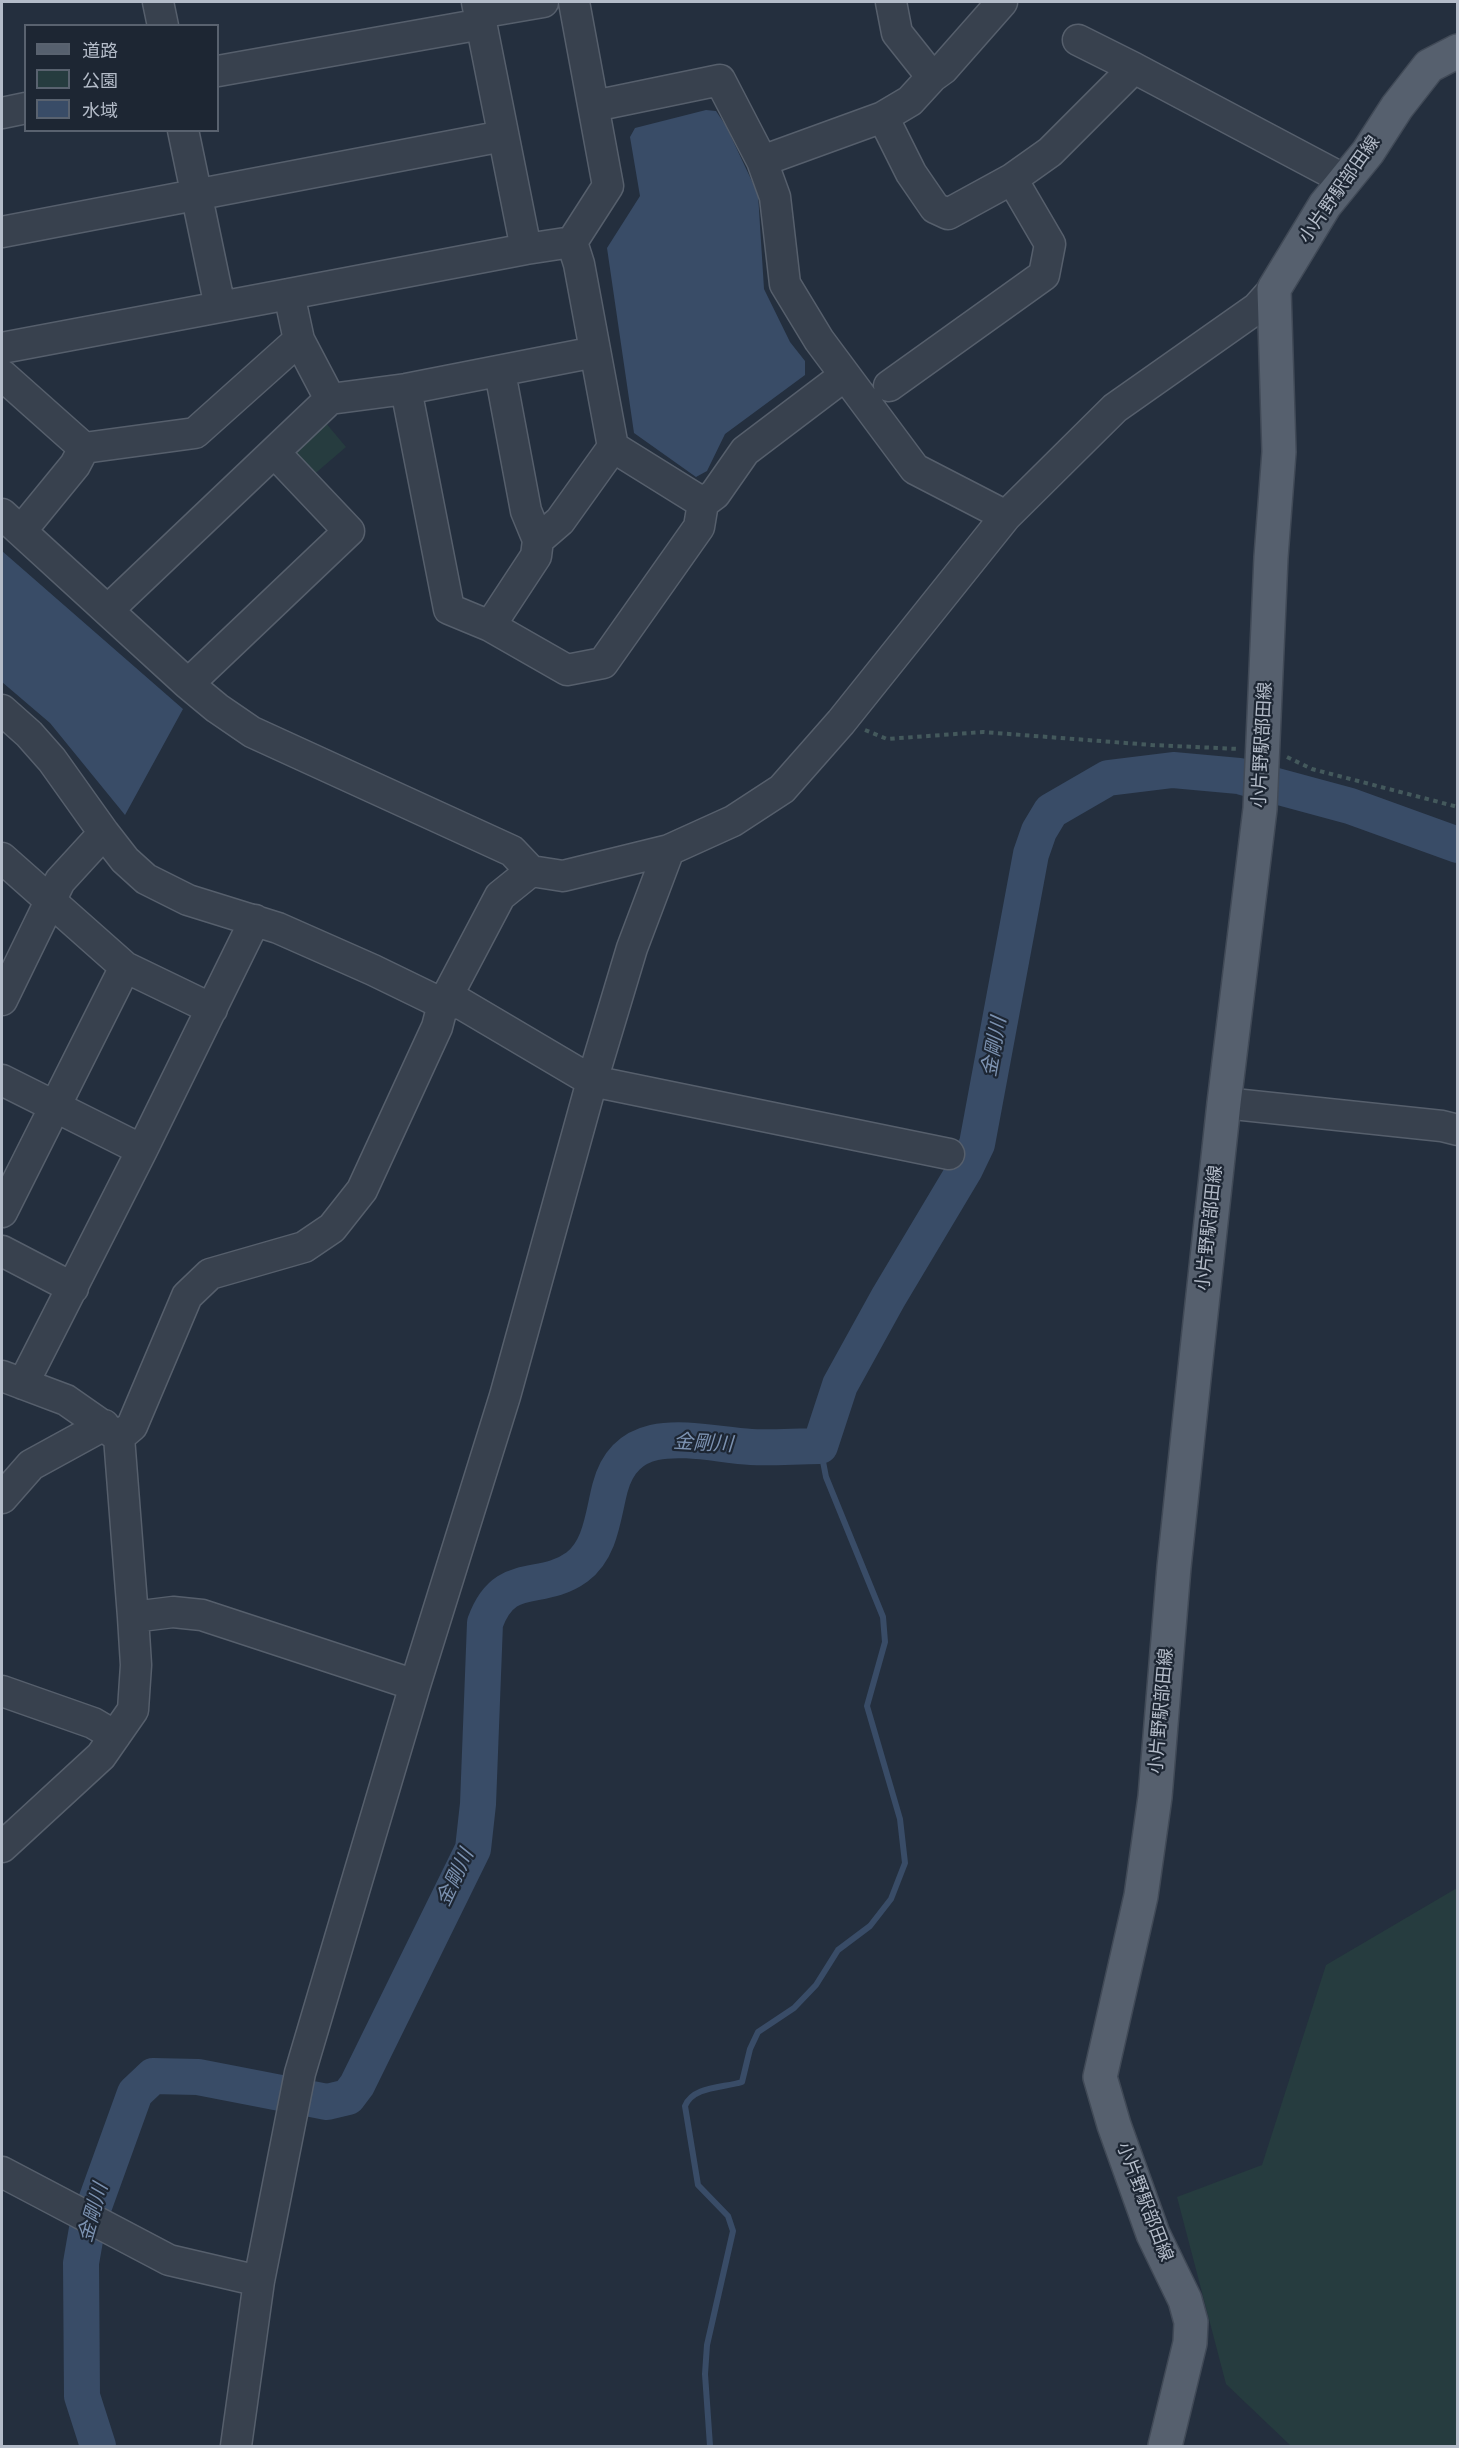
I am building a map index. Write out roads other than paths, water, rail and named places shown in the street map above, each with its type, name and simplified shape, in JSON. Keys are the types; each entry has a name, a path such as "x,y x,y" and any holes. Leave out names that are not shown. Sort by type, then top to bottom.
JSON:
{"main road":[{"name":"小片野駅部田線","path":"1165,2446 1190,2343 1191,2322 1185,2300 1154,2234 1114,2125 1100,2077 1141,1896 1155,1797 1174,1567 1224,1103 1260,809 1271,557 1279,452 1274,289 1325,205 1429,66 1458,51"}],"street":[{"path":"158,2 163,24"},
{"path":"219,71 479,13 543,2"},
{"path":"2,348 572,242 608,186 574,2"},
{"path":"891,2 897,33 932,77"},
{"path":"762,161 883,117 910,101 932,77 944,69 1002,2"},
{"path":"479,13 526,249"},
{"path":"1078,40 1345,180"},
{"path":"883,117 910,173 935,208 948,214 1012,179 1050,152 1134,68"},
{"path":"594,106 720,80 762,161 775,197 785,284 844,376 915,469 1006,516"},
{"path":"2,113 24,108"},
{"path":"183,132 219,307"},
{"path":"2,232 504,136"},
{"path":"889,386 1044,275 1050,244 1012,179"},
{"path":"538,540 560,521 613,447 579,264 572,242"},
{"path":"84,448 75,465 11,522 188,684 252,732 512,850 531,871 563,876 669,850 733,821 782,789 842,722 1006,516 1115,408 1257,308 1274,289"},
{"path":"289,294 299,340 330,399"},
{"path":"2,375 84,448 195,433 299,340"},
{"path":"108,610 330,399 406,389 595,352"},
{"path":"490,626 537,556 538,540 526,511 500,372"},
{"path":"406,389 449,609 490,626 567,670 603,663 699,527 703,503 715,494 745,452 844,376"},
{"path":"613,447 703,503"},
{"path":"188,684 349,531 275,453"},
{"path":"2,710 29,734 52,760 125,860 146,879 188,900 255,920 373,970 442,1004 460,1003 592,1081 948,1154"},
{"path":"2,999 60,881 104,833"},
{"path":"236,2446 259,2281 300,2073 415,1684 505,1396 592,1081 632,948 669,850"},
{"path":"2,858 125,967 212,1009"},
{"path":"2,1498 31,1465 112,1431 132,1426 187,1296 210,1274 304,1246 332,1228 362,1190 437,1028 442,1004 500,896 531,871"},
{"path":"2,1847 101,1756 133,1710 135,1665 133,1617 112,1431 66,1400 12,1380 73,1288 255,920"},
{"path":"2,1212 125,967"},
{"path":"2,1080 142,1150"},
{"path":"1224,1103 1442,1126 1458,1130"},
{"path":"2,1251 73,1288"},
{"path":"133,1617 173,1612 202,1615 415,1684"},
{"path":"2,1692 93,1723 115,1736"},
{"path":"2,2172 169,2260 259,2281"}],"water":[{"path":"706,110 716,111 726,126 758,194 764,289 790,342 805,361 805,375 725,434 707,471 696,477 634,433 607,248 640,196 630,137 635,128"},
{"path":"2,551 183,709 125,815 50,723 2,682"}],"waterway":[{"name":"金剛川","path":"98,2446 82,2396 81,2263 88,2223 135,2093 153,2076 198,2077 327,2102 348,2097 357,2085 473,1849 478,1804 485,1623 493,1606 513,1588 563,1575 585,1560 596,1541 610,1488 619,1466 632,1452 649,1444 668,1440 751,1447 820,1446 840,1385 888,1298 965,1169 977,1144 1031,854 1039,831 1051,811 1108,778 1173,770 1239,776 1350,806 1458,845"},
{"path":"710,2446 705,2374 707,2345 733,2231 728,2216 698,2185 685,2106 689,2099 702,2091 742,2082 750,2049 758,2032 794,2008 816,1985 838,1950 870,1926 891,1899 905,1863 900,1819 867,1706 885,1642 883,1617 826,1477 820,1446"}]}
